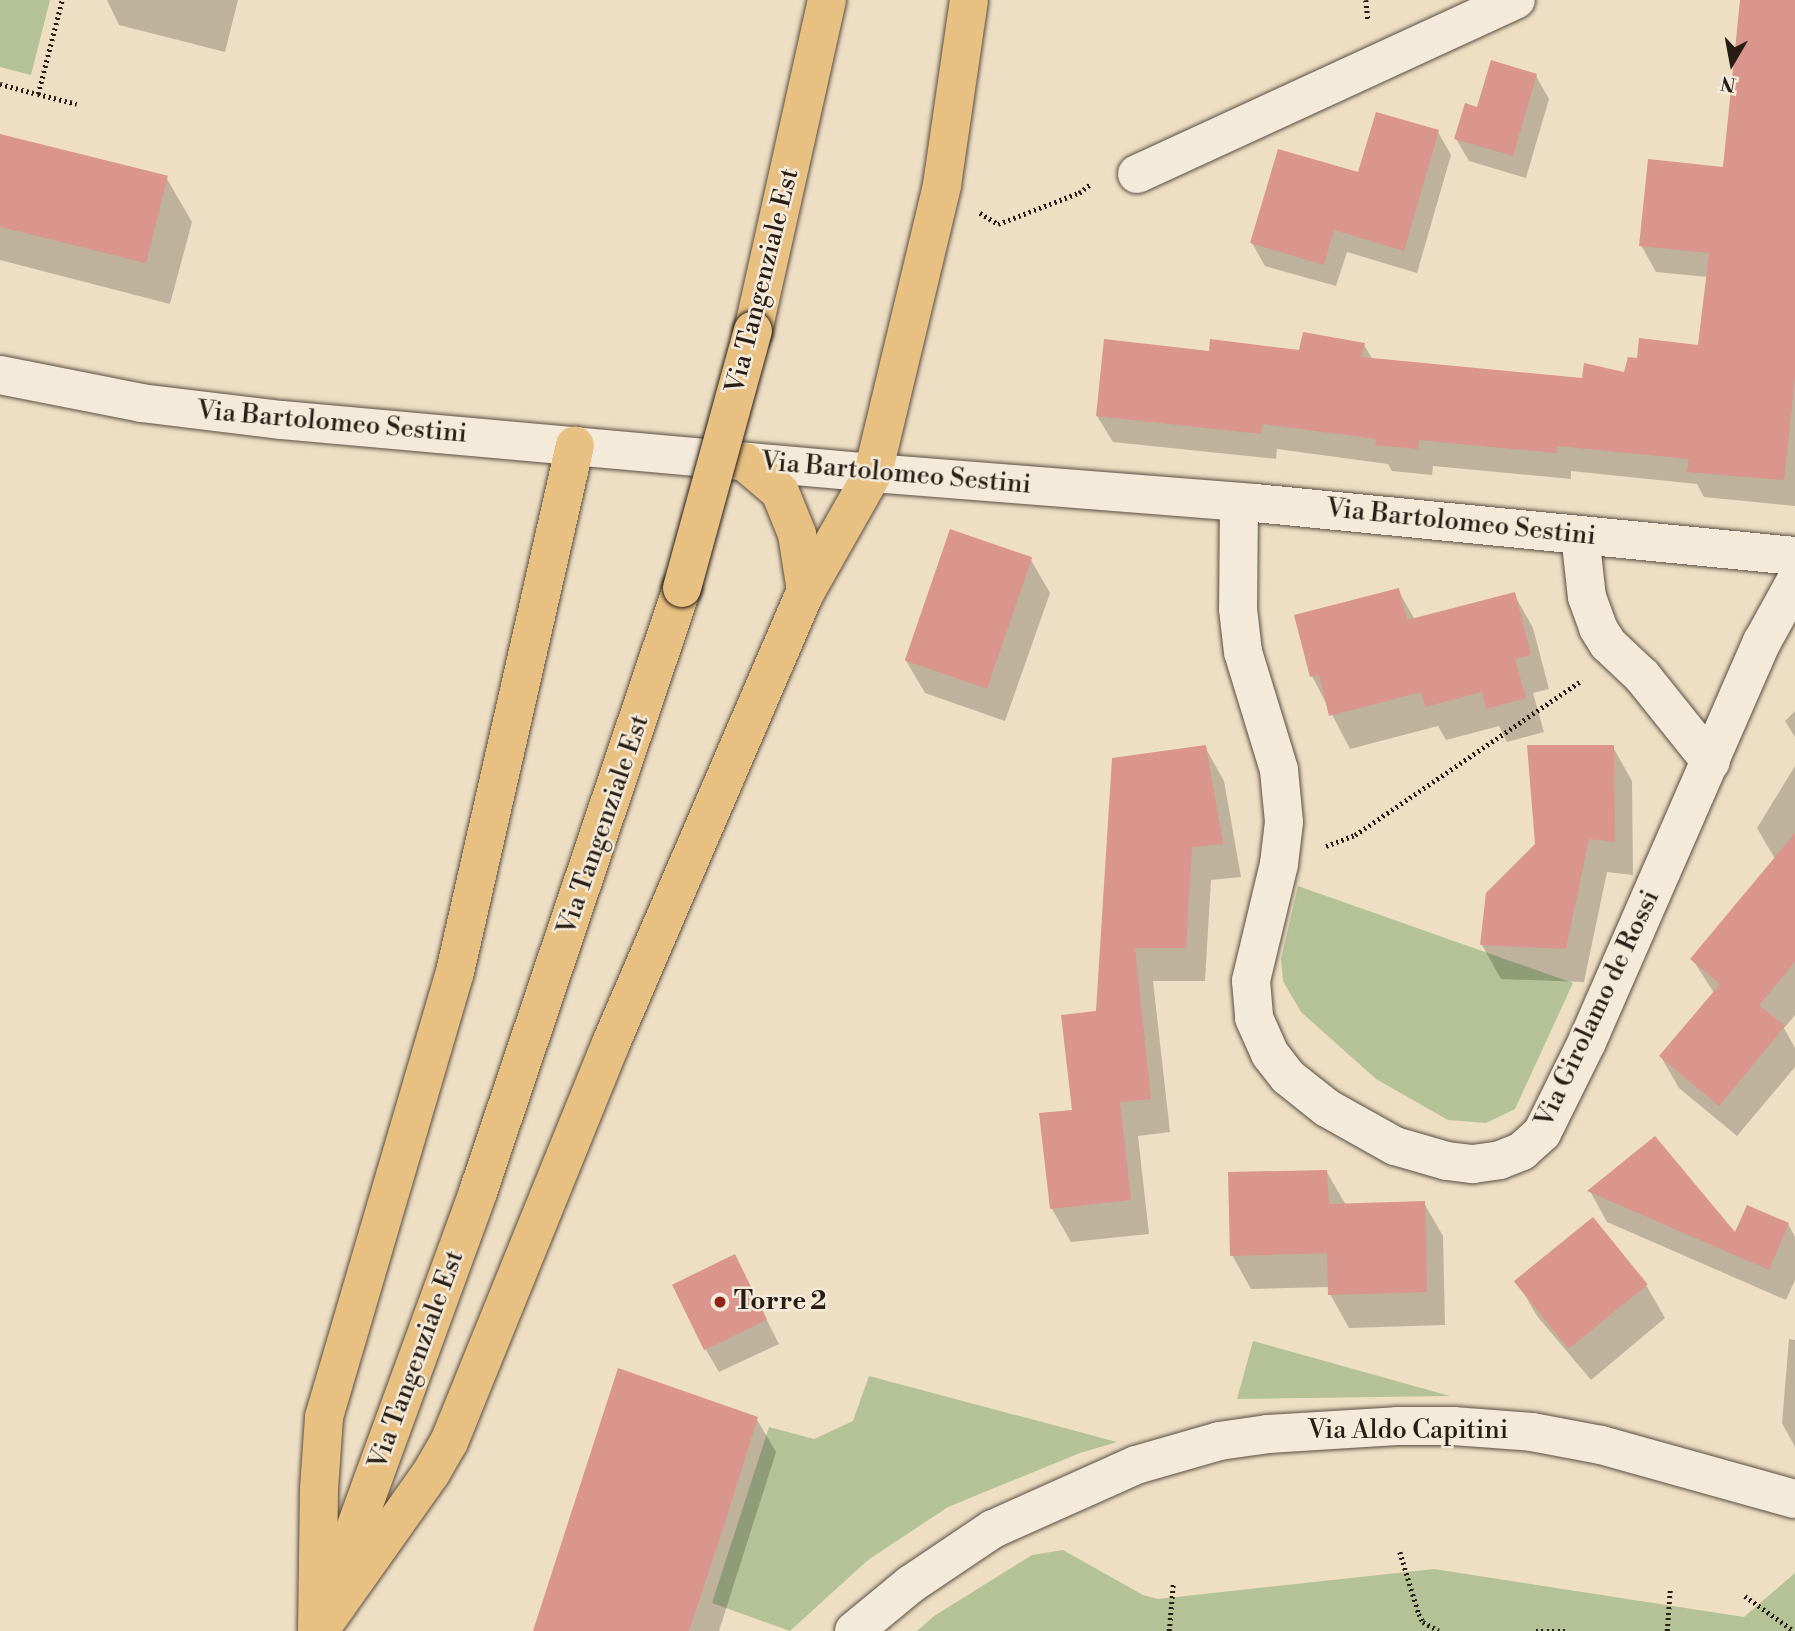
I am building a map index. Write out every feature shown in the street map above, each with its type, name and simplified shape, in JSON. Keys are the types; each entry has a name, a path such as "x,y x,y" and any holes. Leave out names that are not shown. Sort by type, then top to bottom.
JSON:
{"main road":[{"name":"Via Tangenziale Est","path":"318,1631 478,1192 681,588 753,331 827,0"},
{"path":"318,1631 431,1473 449,1442 611,1044 806,590 873,473 942,185 969,0"},
{"path":"318,1631 319,1489 324,1416 455,972 575,445"},
{"path":"745,462 780,492 797,534 806,590"}],"street":[{"path":"1137,174 1516,0"},
{"name":"Via Bartolomeo Sestini","path":"0,375 141,403 223,414 745,462 1239,502 1795,556"},
{"name":"Via Girolamo de Rossi","path":"1239,502 1238,609 1251,684 1279,770 1284,822 1279,864 1251,981 1254,1018 1270,1054 1288,1077 1327,1108 1395,1146 1447,1161 1473,1164 1500,1160 1522,1151 1542,1133 1711,762 1762,642 1795,582"},
{"path":"1580,535 1590,612 1608,644 1643,676 1711,762"},
{"name":"Via Aldo Capitini","path":"854,1631 911,1584 993,1529 1136,1465 1219,1441 1268,1434 1397,1426 1453,1426 1532,1432 1601,1445 1795,1499"}],"path":[{"path":"38,94 62,0"},
{"path":"0,84 77,104"},
{"path":"977,199 979,212 998,224 1137,174"},
{"path":"1279,864 1355,835 1618,654"},
{"path":"1400,1552 1419,1614 1423,1622 1439,1631"},
{"path":"1169,1631 1173,1584"},
{"path":"1667,1631 1670,1590"},
{"path":"1745,1596 1794,1631"},
{"path":"1536,1631 1565,1631"}],"green space":[{"path":"0,0 50,0 31,75 0,67"},
{"path":"1298,886 1573,983 1515,1109 1486,1123 1448,1120 1376,1079 1301,1012 1283,981 1281,959"},
{"path":"1253,1341 1450,1396 1237,1399"},
{"path":"869,1376 1117,1442 1080,1453 948,1507 868,1560 790,1631 712,1603 769,1427 814,1439 853,1421"},
{"path":"1063,1550 1143,1595 1158,1599 1434,1569 1744,1617 1795,1573 1795,1631 917,1631 934,1616 1032,1555"}],"building":[{"path":"1740,0 1795,0 1795,376 1784,480 1687,472 1689,459 1557,446 1556,453 1419,440 1418,449 1375,445 1376,439 1263,424 1261,434 1096,416 1104,339 1209,351 1210,339 1299,350 1303,332 1365,343 1361,357 1582,378 1584,363 1624,372 1628,357 1637,358 1639,338 1698,345 1709,253 1639,246 1648,159 1723,167"},
{"path":"1491,60 1537,74 1513,156 1454,139 1465,103 1477,107"},
{"path":"1376,112 1439,130 1404,251 1334,230 1324,265 1250,243 1278,149 1358,172"},
{"path":"0,134 168,176 146,263 0,227"},
{"path":"950,529 1032,557 987,689 905,660"},
{"path":"1399,588 1407,620 1515,592 1531,655 1515,659 1526,698 1486,709 1482,692 1425,707 1421,692 1329,716 1319,675 1310,677 1294,615"},
{"path":"1206,745 1223,844 1192,847 1186,948 1135,948 1151,1099 1120,1102 1131,1200 1050,1209 1039,1113 1072,1110 1061,1015 1096,1011 1112,758"},
{"path":"1527,745 1614,745 1615,842 1589,839 1566,949 1480,945 1486,893 1535,844"},
{"path":"1795,833 1795,962 1759,1005 1785,1026 1719,1106 1659,1056 1720,984 1690,959"},
{"path":"1655,1136 1735,1232 1747,1205 1789,1223 1769,1270 1587,1191"},
{"path":"1327,1170 1329,1204 1425,1201 1427,1292 1328,1295 1327,1253 1230,1256 1228,1172"},
{"path":"1593,1217 1648,1285 1568,1349 1514,1281"},
{"name":"Torre 2","path":"735,1254 767,1320 704,1350 672,1285"},
{"path":"618,1368 758,1417 727,1516 689,1631 533,1631"}],"place":[{"name":"Torre 2","path":"720,1302"}]}
